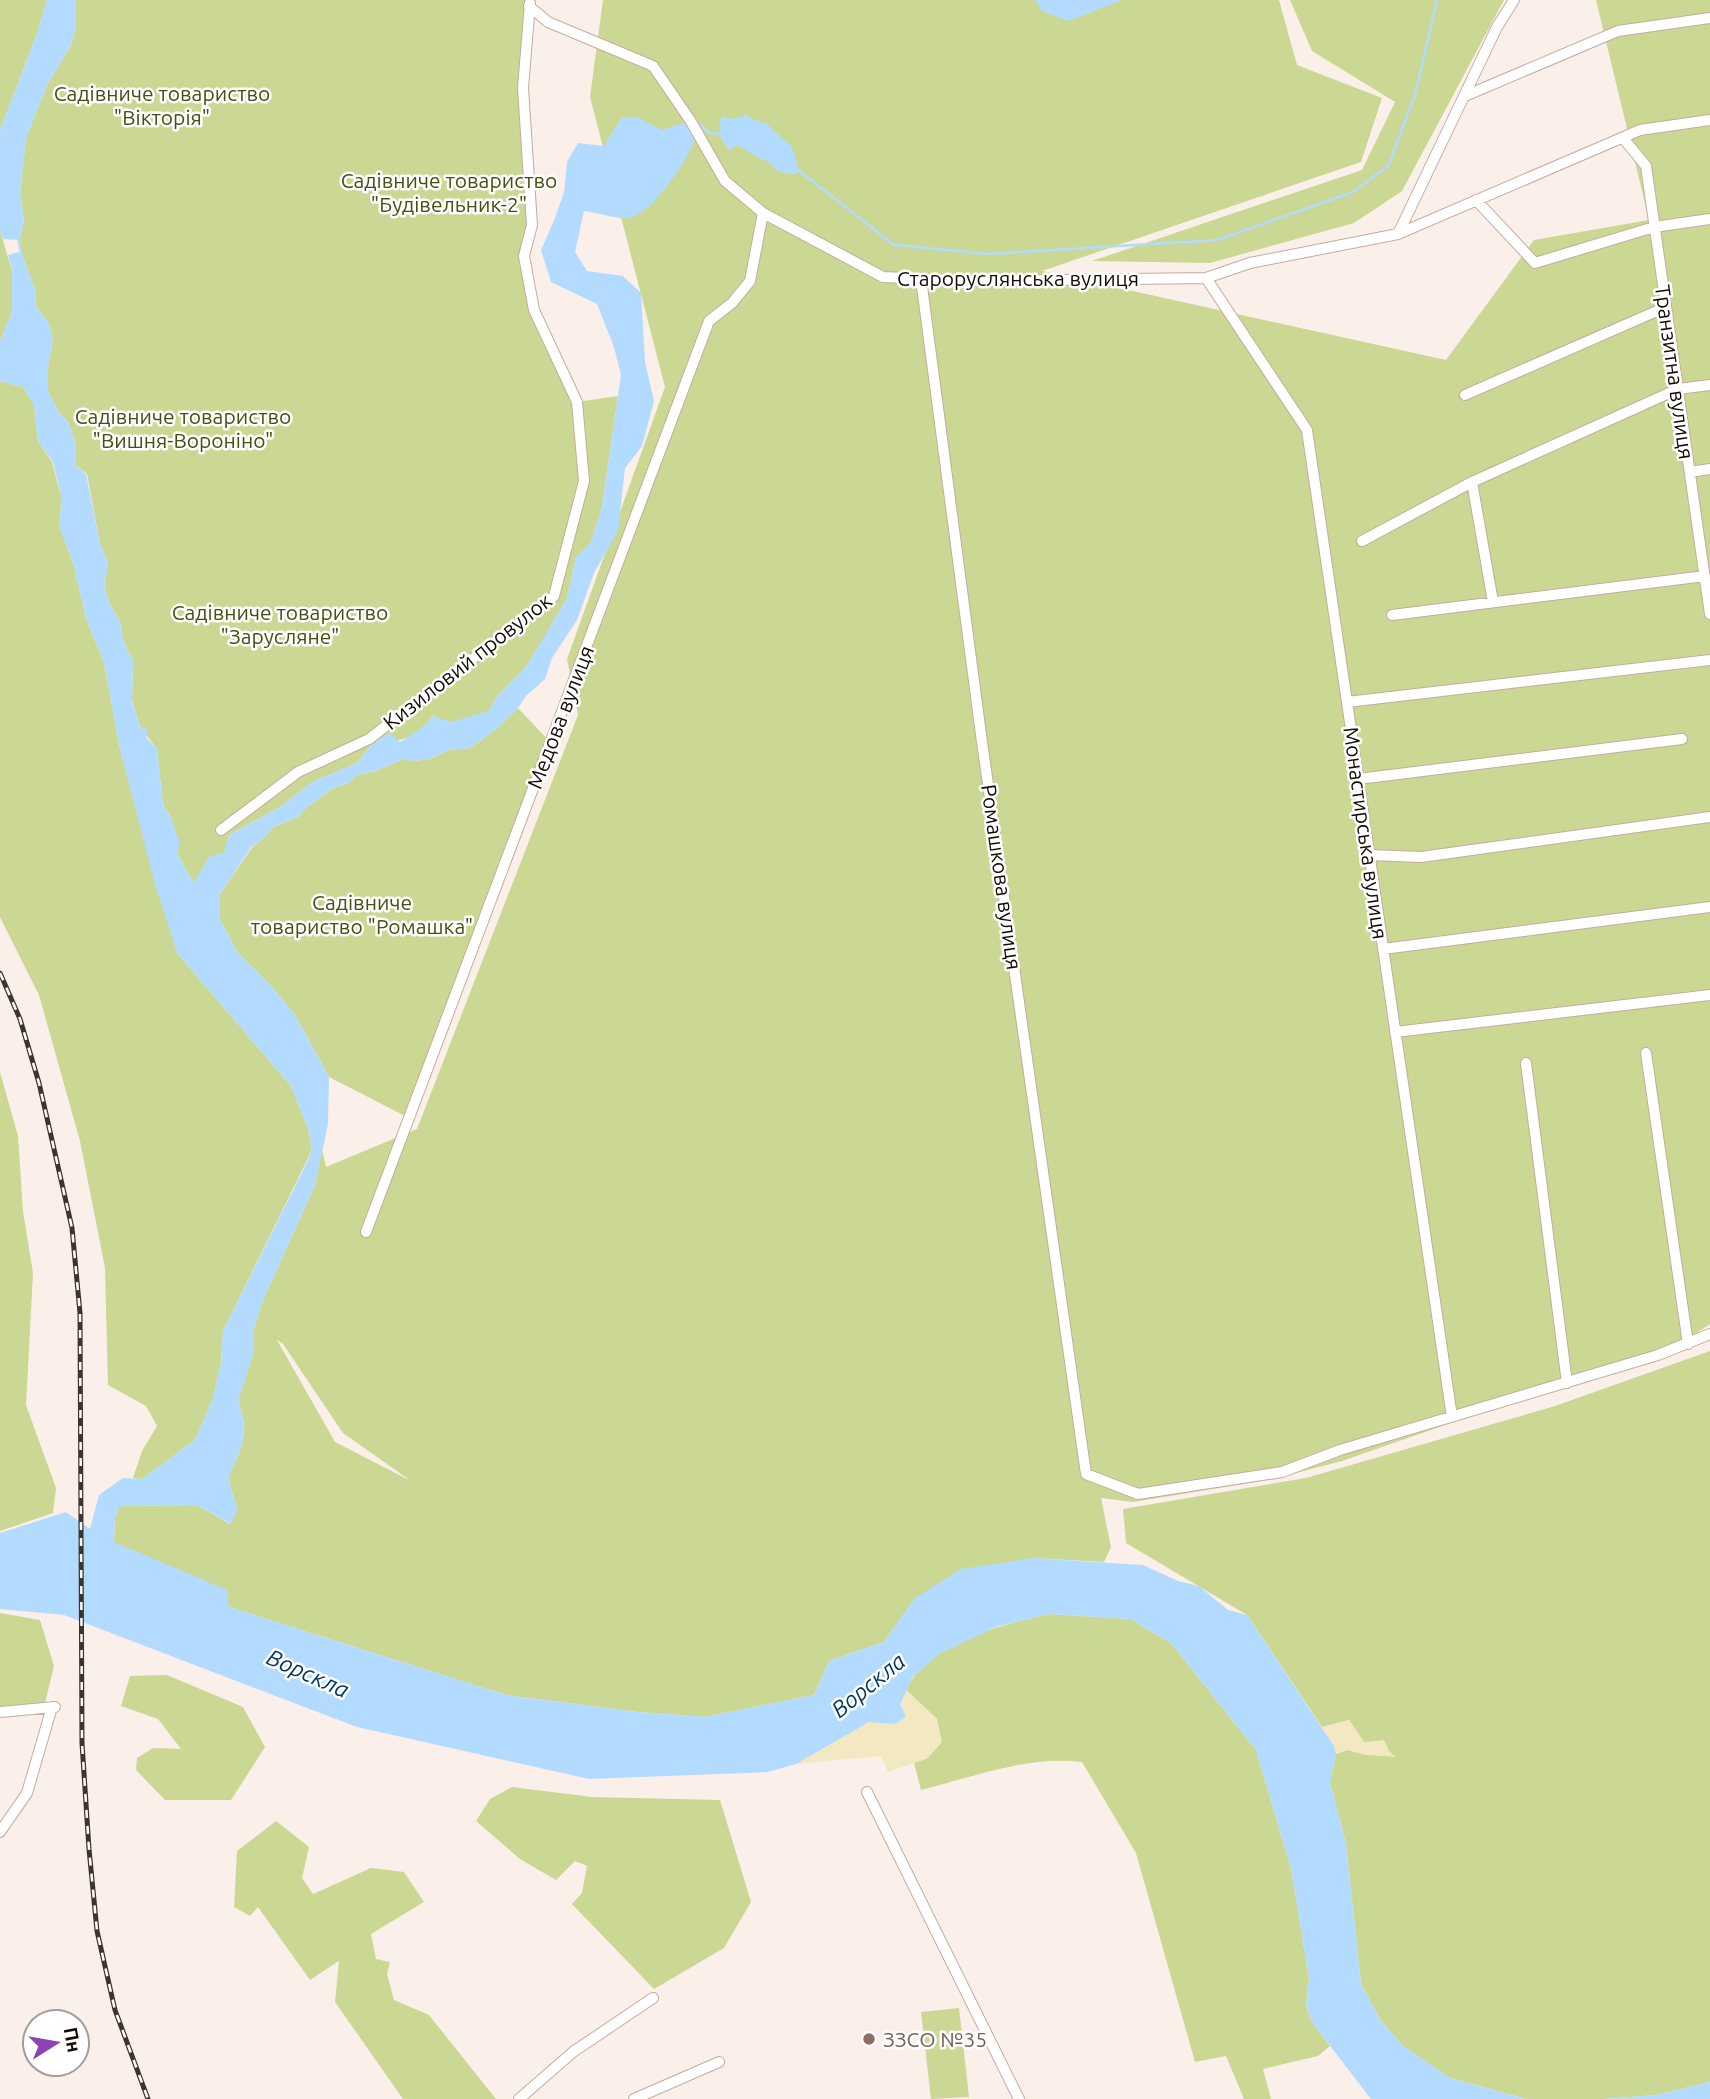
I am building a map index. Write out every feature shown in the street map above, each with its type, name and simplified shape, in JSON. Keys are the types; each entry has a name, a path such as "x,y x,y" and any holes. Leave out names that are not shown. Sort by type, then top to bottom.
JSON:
{"street":[{"path":"1398,234 1497,27 1514,0"},
{"name":"Староруслянська вулиця","path":"530,3 548,22 653,66 690,120 725,181 763,213 883,277 976,281 1206,278 1250,263 1398,234 1640,130 1710,120"},
{"name":"Кизиловий провулок","path":"221,830 298,772 369,738 554,596 584,481 577,402 534,310 524,256 532,225 523,88 530,3"},
{"path":"1465,96 1618,31 1710,18"},
{"name":"Транзитна вулиця","path":"1623,138 1646,166 1690,472 1705,551 1704,576 1710,614"},
{"path":"1476,200 1535,263 1654,228 1710,219"},
{"name":"Медова вулиця","path":"366,1232 709,321 732,303 750,281 763,213"},
{"name":"Монастирська вулиця","path":"1206,278 1307,430 1452,1417"},
{"name":"Ромашкова вулиця","path":"921,279 982,742 1086,1474 1138,1494 1282,1472 1340,1450 1452,1417"},
{"path":"1465,395 1666,307"},
{"path":"1362,541 1472,482 1678,389 1710,385"},
{"path":"1690,472 1710,470"},
{"path":"1472,482 1493,602"},
{"path":"1392,615 1704,576"},
{"path":"1347,702 1710,660"},
{"path":"1358,779 1682,739"},
{"path":"1369,855 1421,858 1710,817"},
{"path":"1383,949 1710,907"},
{"path":"1395,1032 1710,995"},
{"path":"1646,1053 1688,1344"},
{"path":"1526,1063 1567,1383"},
{"path":"1452,1417 1658,1355 1710,1334"},
{"path":"0,1712 55,1707 27,1793 0,1832"},
{"path":"867,1792 1019,2099"},
{"path":"519,2099 573,2052 653,1998"},
{"path":"639,2098 719,2062"}],"green space":[{"path":"0,0 47,0 0,130"},
{"path":"76,0 530,0 523,88 532,225 524,256 534,310 577,402 618,396 602,507 591,543 576,557 567,598 544,638 526,667 498,695 489,711 451,723 433,716 406,738 372,744 357,763 312,782 280,807 229,835 225,853 193,883 177,853 170,816 163,805 157,749 140,727 132,699 133,661 123,640 120,621 110,605 104,587 108,563 100,544 87,474 76,465 76,444 68,422 59,413 48,391 48,366 53,340 48,322 36,307 35,289 19,240 24,221 20,193 26,138 47,85 71,45 76,27"},
{"path":"603,0 1279,0 1297,65 1382,98 1361,162 1042,271 1446,360 1534,240 1649,220 1596,0 1710,0 1710,1324 1683,1342 1342,1461 1273,1479 1133,1502 1101,1498 1111,1547 1104,1562 1032,1558 915,1598 884,1642 829,1661 814,1695 705,1717 638,1712 506,1695 229,1607 114,1542 115,1517 120,1506 197,1505 230,1524 237,1509 228,1477 243,1440 242,1412 238,1401 254,1351 254,1328 263,1300 315,1185 322,1149 326,1167 417,1129 578,715 567,659 665,387 590,97","holes":["277,1340 283,1344 343,1433 411,1481 335,1442"]},
{"path":"1290,0 1504,0 1402,191 1354,223 1210,263 1092,261 1362,170 1395,102 1312,51"},
{"path":"0,230 12,271 12,311 0,342"},
{"path":"0,381 23,387 34,405 38,441 52,462 62,499 59,525 74,566 86,618 104,663 120,749 177,953 291,1086 308,1128 312,1150 223,1331 221,1363 213,1399 195,1440 142,1479 133,1478 142,1451 157,1426 146,1406 108,1385 105,1268 80,1141 39,995 0,917"},
{"name":"Садівниче товариство \"Ромашка\"","path":"518,708 551,743 409,1118 329,1077 295,1015 237,952 220,919 220,894 253,846 273,827 298,817 333,788 350,782 356,775 376,771 403,759 415,761 433,758 448,750 470,748 499,727"},
{"path":"0,1072 18,1136 23,1211 33,1273 26,1405 56,1488 53,1513 0,1531"},
{"path":"1710,1351 1710,2082 1656,2095 1603,2099 1526,2099 1450,2078 1402,2045 1381,2021 1361,1984 1346,1844 1330,1782 1336,1754 1347,1750 1367,1755 1364,1742 1349,1720 1322,1727 1247,1615 1126,1543 1123,1509 1306,1478 1555,1406"},
{"path":"0,1613 40,1620 54,1666 45,1703 0,1707"},
{"path":"1049,1614 1130,1619 1171,1643 1256,1750 1291,1869 1309,1978 1306,2005 1311,2021 1330,2046 1318,2056 1263,2069 1271,2099 1244,2099 1226,2056 1195,2062 1136,1853 1082,1762 1021,1764 921,1790 914,1763 928,1758 937,1719 906,1690 917,1673 931,1659 968,1638"},
{"path":"167,1675 243,1707 265,1747 231,1800 165,1800 136,1770 137,1758 153,1748 181,1749 158,1719 121,1706 130,1676"},
{"path":"512,1787 592,1797 720,1800 751,1902 724,1948 654,1989 572,1904 582,1893 587,1866 575,1861 556,1880 520,1859 476,1821 490,1799"},
{"path":"276,1821 309,1847 302,1878 313,1894 371,1868 404,1872 424,1902 371,1934 376,1959 390,1962 387,1974 394,2000 429,2015 496,2099 403,2099 335,2002 339,1961 310,1980 258,1907 250,1916 234,1907 237,1851"},
{"path":"959,2008 969,2097 931,2099 921,2012"}],"sand":[{"path":"906,1690 937,1719 942,1742 928,1758 888,1772 881,1756 796,1764 900,1705"},
{"path":"1349,1720 1364,1742 1384,1740 1389,1751 1396,1757 1367,1755 1347,1750 1336,1754 1322,1727"}],"water":[{"path":"47,0 76,0 76,27 71,45 47,85 26,138 20,193 24,221 19,240 3,239 0,230 0,130"},
{"path":"1035,0 1122,0 1069,21 1042,11"},
{"path":"747,115 766,123 792,147 799,170 795,174 776,170 769,162 737,145 730,150 721,138 719,130 722,116 733,119"},
{"name":"Ворскла","path":"622,117 639,118 662,130 686,122 695,138 685,160 659,197 638,214 624,218 584,211 575,252 587,271 623,276 641,293 645,362 654,401 642,446 625,468 618,531 594,573 577,620 552,658 545,679 499,727 470,748 448,750 433,758 415,761 403,759 376,771 356,775 350,782 333,788 298,817 273,827 263,839 252,846 220,894 220,919 237,952 295,1015 329,1077 328,1124 315,1185 263,1300 254,1328 254,1351 238,1401 242,1412 243,1440 228,1477 237,1509 231,1524 197,1505 121,1506 115,1517 114,1542 227,1590 229,1607 506,1695 638,1712 705,1717 814,1695 829,1661 884,1642 915,1598 961,1569 1032,1558 1143,1565 1178,1581 1199,1586 1228,1610 1247,1615 1334,1746 1336,1754 1330,1782 1346,1844 1361,1984 1381,2021 1402,2045 1450,2078 1525,2099 1371,2099 1311,2021 1306,2005 1309,1978 1291,1869 1256,1750 1171,1643 1130,1619 1049,1614 996,1627 939,1654 912,1678 900,1705 906,1716 896,1724 869,1722 796,1764 768,1772 589,1779 357,1727 64,1615 0,1609 0,1533 66,1512 90,1529 99,1495 123,1478 142,1479 195,1440 213,1399 221,1363 223,1331 312,1150 308,1128 291,1086 177,953 155,884 120,749 104,663 86,618 74,566 59,525 62,499 53,462 38,441 34,405 23,387 0,381 0,342 12,311 12,271 8,255 18,252 22,255 35,289 36,307 48,322 53,340 48,366 48,391 59,413 68,422 76,444 76,465 86,474 100,544 108,563 104,587 110,605 120,621 123,640 133,661 132,700 140,727 148,729 146,737 157,749 163,805 180,843 177,853 193,883 210,856 224,853 229,835 280,807 312,782 357,763 372,744 389,733 400,742 425,725 433,716 451,722 489,711 498,695 526,667 567,598 576,557 591,542 602,507 621,375 614,347 597,304 551,282 541,250 564,192 567,162 578,143 604,146"},
{"path":"1710,2082 1710,2099 1603,2099 1656,2095"}],"waterway":[{"path":"797,169 894,245 989,254 1217,240 1353,192 1389,165 1416,91 1437,0"},
{"path":"700,124 709,133 720,134"},
{"path":"18,237 22,258"}],"railway":[{"path":"0,973 20,1019 39,1083 72,1228 80,1313 82,1743 89,1849 97,1931 115,2010 148,2099"}],"place":[{"name":"ЗЗСО №35","path":"869,2039"}],"park label":[{"name":"Садівниче товариство \"Вікторія\"","path":"162,105"},
{"name":"Садівниче товариство \"Будівельник-2\"","path":"449,192"},
{"name":"Садівниче товариство \"Вишня-Вороніно\"","path":"183,428"},
{"name":"Садівниче товариство \"Зарусляне\"","path":"280,624"}]}
